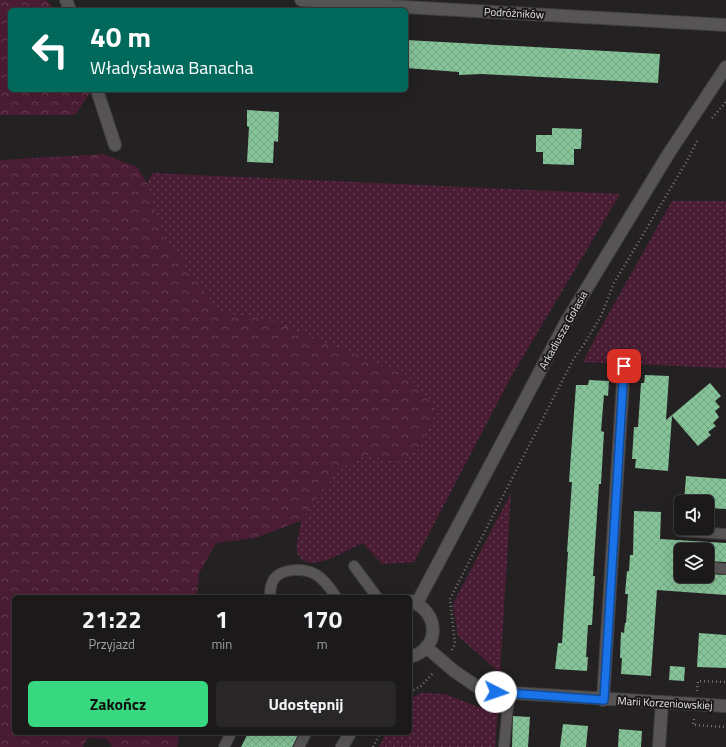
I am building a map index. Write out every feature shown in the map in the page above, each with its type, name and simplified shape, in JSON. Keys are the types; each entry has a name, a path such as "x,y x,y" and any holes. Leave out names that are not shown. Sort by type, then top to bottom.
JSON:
{"street":[{"name":"Podróżników","path":"301,0 726,25"},
{"name":"Arkadiusza Gołasia","path":"413,602 565,324 669,153 726,66"},
{"path":"98,92 115,145"},
{"path":"604,700 624,366"},
{"path":"412,657 416,656 426,648 431,639 433,626 428,613 413,602"},
{"name":"Marii Korzeniowskiej","path":"426,648 454,671 480,688 496,692 604,700 726,706"},
{"path":"659,747 662,702"},
{"path":"342,747 349,735"}],"lane":[{"path":"714,533 726,534"},
{"path":"354,566 376,595"},
{"path":"714,568 726,569"},
{"path":"270,595 270,586 274,578 279,574 298,570 315,574 330,588 335,595"},
{"path":"504,747 510,693"},
{"path":"224,747 230,735"},
{"path":"299,747 305,735"}],"path":[{"path":"707,124 726,102"},
{"path":"412,691 420,686 451,653 455,644 450,599 573,360 601,316 614,284 687,161 701,134"},
{"path":"694,716 693,726 726,727"},
{"path":"373,747 379,735"}],"green space":[{"path":"0,0 46,0 54,8 8,8 8,92 90,93 75,115 0,115"},
{"path":"103,154 137,167 147,183 165,240 221,313 269,320 408,375 437,411 418,451 397,462 367,455 339,469 301,521 255,538 216,543 199,573 197,595 12,595 12,735 180,735 177,747 112,747 107,739 88,738 83,747 0,747 0,160"},
{"path":"152,173 620,194 512,375 414,562 382,564 363,543 328,560 312,563 302,560 297,553 297,543 301,521 339,469 367,455 397,462 269,320 221,313 165,240 147,183"},
{"path":"672,201 726,201 726,368 583,362 599,331"},
{"path":"511,493 500,673 458,636 453,604"},
{"path":"420,693 445,694 478,707 498,709 495,747 379,747 385,735 412,735 412,698"}],"building":[{"path":"408,40 660,54 658,83 481,74 459,75 459,72 408,68"},
{"path":"247,110 279,112 278,142 274,141 273,163 247,162 249,127 247,126"},
{"path":"552,128 582,129 581,149 574,149 574,165 543,164 543,152 536,152 536,135 552,135"},
{"path":"645,375 669,376 666,420 710,383 721,396 715,401 720,407 715,411 719,417 713,423 716,426 708,432 711,435 698,446 672,416 668,471 635,468 636,459 632,459 634,427 638,427 641,383 644,383"},
{"path":"589,380 609,381 608,396 604,395 601,431 604,432 601,484 599,484 593,576 595,576 592,625 588,625 586,657 588,657 587,671 555,669 558,643 562,643 572,482 569,482 576,385 588,385"},
{"path":"686,476 726,479 726,509 714,508 714,495 685,495"},
{"path":"634,511 661,512 660,539 726,543 726,562 714,561 714,543 674,543 674,583 714,583 714,574 726,575 726,595 657,590 651,676 621,674 621,632 624,633 626,623 628,594 625,594 627,571 629,571 630,555 633,555"},
{"path":"699,633 726,635 726,668 697,667"},
{"path":"670,666 685,667 684,681 669,680"},
{"path":"513,716 530,717 528,747 512,747"},
{"path":"563,724 588,726 586,747 560,747"},
{"path":"619,729 642,731 641,747 618,747"},
{"path":"247,735 298,735 292,747 241,747"}],"route":[{"path":"496,692 604,700 624,366"}]}
